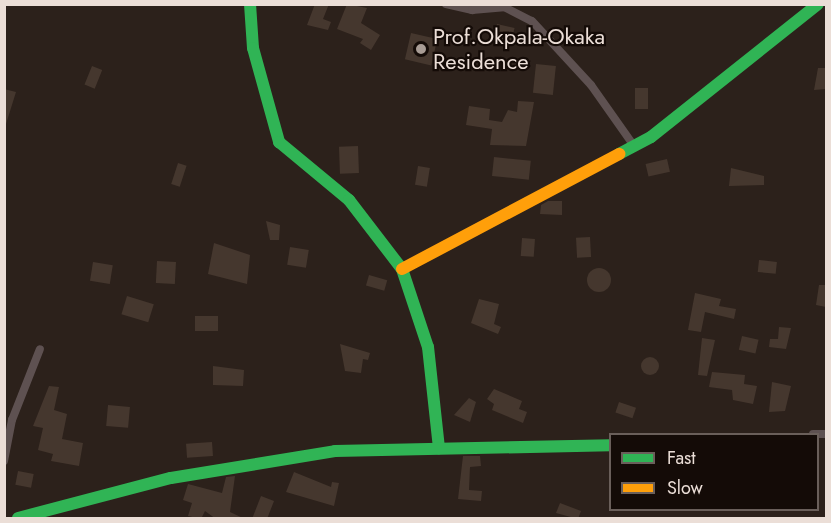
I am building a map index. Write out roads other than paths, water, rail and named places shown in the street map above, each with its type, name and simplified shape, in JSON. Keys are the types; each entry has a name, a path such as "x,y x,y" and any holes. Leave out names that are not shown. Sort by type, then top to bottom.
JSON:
{"street":[{"path":"250,4 253,48 279,142 349,200 402,269 428,348 439,448"},
{"path":"446,4 472,10 504,7 532,21 591,85 634,146"},
{"path":"402,269 634,146 818,4"},
{"path":"4,461 12,420 40,349"},
{"path":"18,519 132,486 258,462 335,451 609,445"}],"place":[{"name":"Prof.Okpala-Okaka Residence","path":"421,49"}]}
